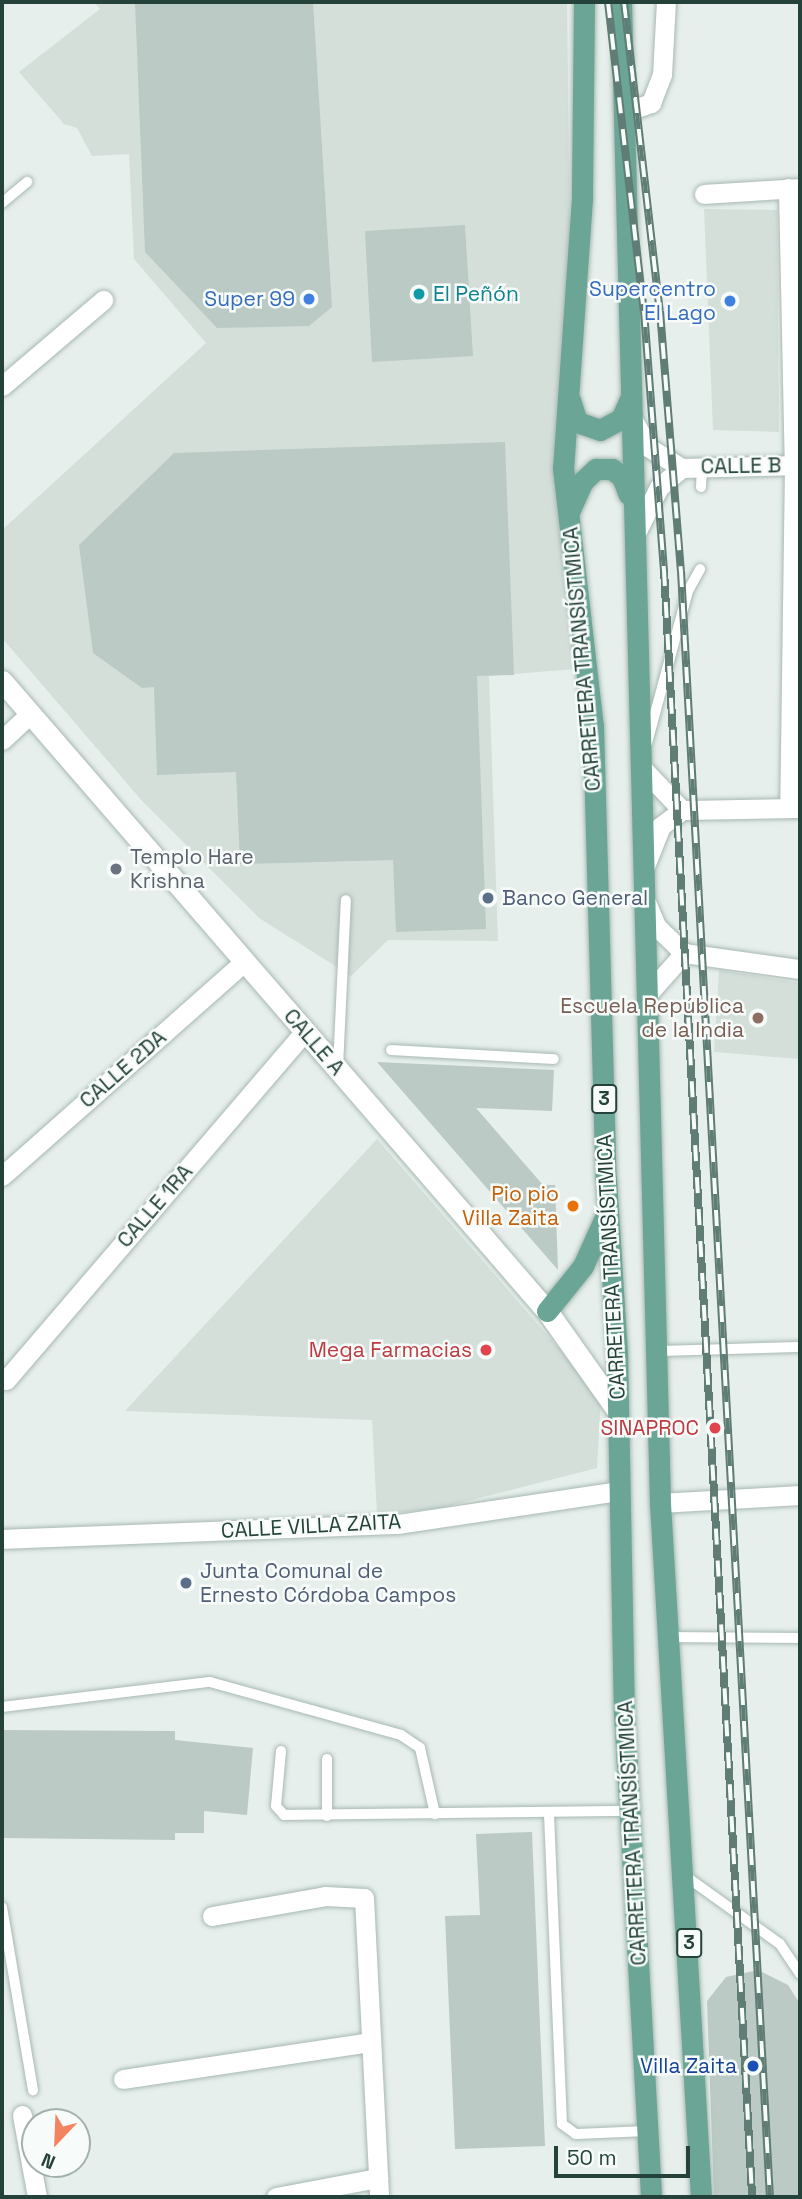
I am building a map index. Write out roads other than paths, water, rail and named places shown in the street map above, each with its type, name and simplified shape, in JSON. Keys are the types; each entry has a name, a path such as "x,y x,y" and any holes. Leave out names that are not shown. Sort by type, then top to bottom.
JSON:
{"main road":[{"name":"CARRETERA TRANSÍSTMICA","path":"584,2 582,198 563,468 593,726 630,1811 651,2197"},
{"name":"CARRETERA TRANSÍSTMICA","path":"621,2 660,1503 701,2197"},
{"path":"569,395 574,419 600,430 621,419 631,404"},
{"path":"569,512 583,481 596,469 612,469 622,477 632,504"},
{"path":"547,1311 583,1266 608,1211"}],"street":[{"path":"625,112 651,103 662,75 666,2"},
{"path":"645,867 661,826 682,810 795,808 797,465 794,188 704,194"},
{"path":"2,386 103,300"},
{"name":"CALLE B","path":"631,404 648,447 682,468 797,465"},
{"name":"CALLE B","path":"634,541 642,512 682,468"},
{"name":"CALLE A","path":"2,681 547,1311 617,1410"},
{"path":"2,740 30,714"},
{"path":"641,767 682,810"},
{"path":"646,902 656,926 684,953 800,969"},
{"path":"647,995 684,953"},
{"name":"CALLE 2DA","path":"2,1176 244,962"},
{"name":"CALLE 1RA","path":"6,1380 304,1031"},
{"name":"CALLE VILLA ZAITA","path":"2,1539 398,1524 619,1492"},
{"path":"660,1503 800,1495"},
{"path":"212,1916 325,1896 364,1898 379,2187 276,2197"},
{"path":"123,2079 370,2042"},
{"path":"34,2178 37,2197"}],"lane":[{"path":"2,203 27,182"},
{"path":"701,487 702,467"},
{"path":"641,767 688,591 700,569"},
{"path":"338,1071 346,900"},
{"path":"391,1050 554,1059"},
{"path":"657,1351 800,1347"},
{"path":"666,1636 800,1638"},
{"path":"2,1707 210,1682 401,1735 420,1748 435,1814"},
{"path":"281,1751 276,1810 284,1815 630,1811"},
{"path":"327,1759 327,1816"},
{"path":"549,1814 562,2124 576,2134 649,2131"},
{"path":"684,1875 779,1944 800,1974"},
{"path":"2,1907 33,2090"}],"railway":[{"path":"608,2 644,311 664,570 752,2197"},
{"path":"624,2 660,311 681,571 770,2197"}],"place":[{"name":"El Peñón","path":"419,294"},
{"name":"Super 99","path":"309,299"},
{"name":"Supercentro El Lago","path":"730,301"},
{"name":"Templo Hare Krishna","path":"116,869"},
{"name":"Banco General","path":"488,898"},
{"name":"Escuela República de la India","path":"758,1018"},
{"name":"Pio pio Villa Zaita","path":"573,1206"},
{"name":"Mega Farmacias","path":"486,1350"},
{"name":"SINAPROC","path":"715,1428"},
{"name":"Junta Comunal de Ernesto Córdoba Campos","path":"186,1583"},
{"name":"Villa Zaita","path":"753,2066"}]}
